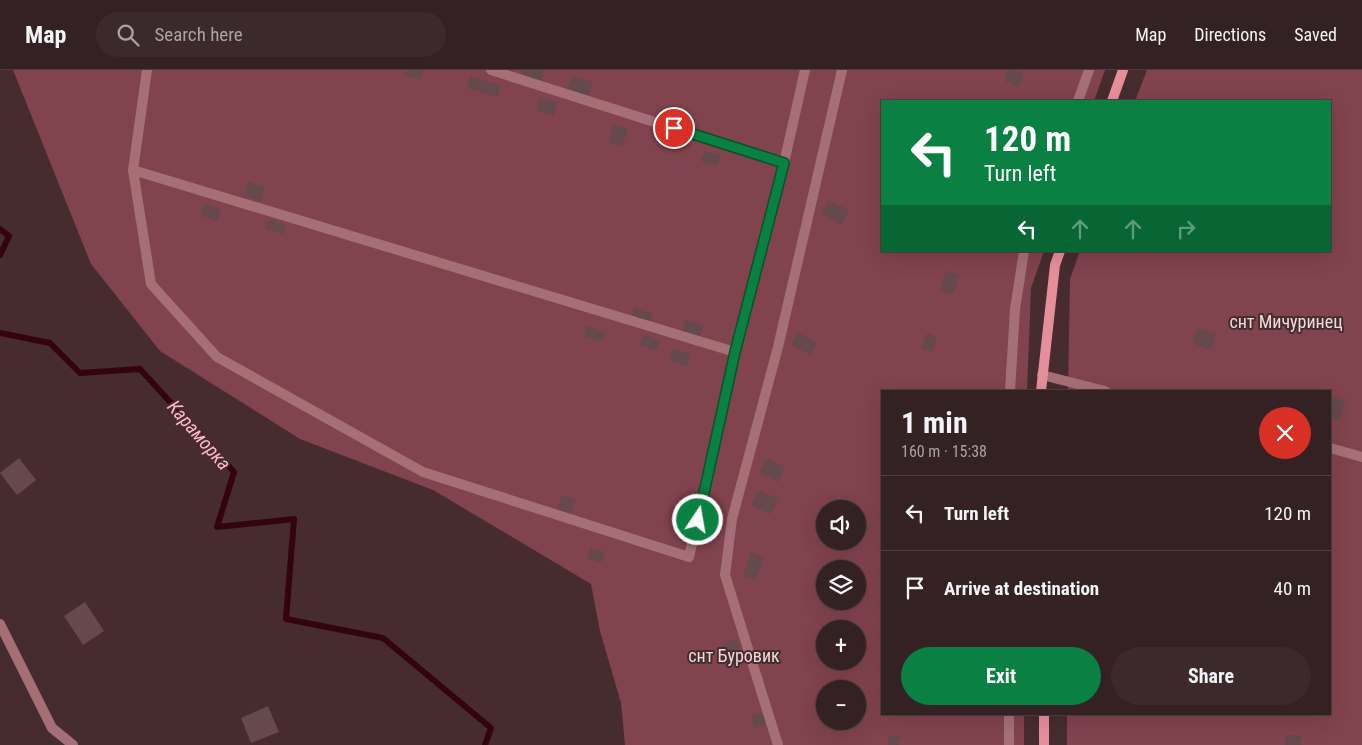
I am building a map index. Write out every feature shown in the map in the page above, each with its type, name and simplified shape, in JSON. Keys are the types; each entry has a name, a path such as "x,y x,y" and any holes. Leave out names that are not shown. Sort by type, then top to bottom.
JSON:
{"street":[{"path":"147,70 132,170 151,284 217,358 423,472 689,557 735,352 784,163 805,70"},
{"path":"491,70 784,163"},
{"path":"778,745 725,575 732,520 778,347 842,70"},
{"path":"1078,100 1089,70"},
{"path":"1112,100 1123,70"},
{"path":"132,170 735,352"},
{"path":"1010,390 1015,309 1024,252"},
{"path":"1042,390 1042,375 1055,265 1060,252"},
{"path":"1042,375 1101,390"},
{"path":"1331,448 1362,457"},
{"path":"0,624 52,728 73,745"},
{"path":"1009,715 1009,745"},
{"path":"1044,715 1044,745"}],"green space":[{"name":"снт Буровик","path":"13,70 1105,70 1094,100 881,100 881,252 1044,252 1031,288 1027,390 881,390 881,715 1024,715 1024,745 625,745 621,703 600,631 591,584 433,490 300,439 160,351 91,264"},
{"name":"снт Мичуринец","path":"1147,70 1362,70 1362,745 1067,745 1067,715 1331,715 1331,390 1068,390 1070,279 1080,252 1331,252 1331,100 1135,100"}],"building":[{"path":"407,70 423,70 420,79 405,75"},
{"path":"522,70 544,70 541,82 521,75"},
{"path":"1008,70 1015,70 1024,74 1019,87 1004,81"},
{"path":"471,76 501,86 497,97 467,88"},
{"path":"572,76 593,82 588,97 567,90"},
{"path":"540,97 557,103 553,116 536,110"},
{"path":"614,124 628,129 622,147 608,142"},
{"path":"705,151 721,156 717,166 701,161"},
{"path":"248,182 265,187 261,201 244,196"},
{"path":"829,200 849,210 842,225 822,214"},
{"path":"204,204 221,209 217,221 200,215"},
{"path":"268,219 286,225 283,234 265,228"},
{"path":"946,271 960,275 953,295 940,290"},
{"path":"634,308 652,314 649,324 631,319"},
{"path":"686,320 703,326 699,338 682,333"},
{"path":"587,326 605,332 602,342 584,336"},
{"path":"1197,328 1216,334 1211,350 1192,343"},
{"path":"797,332 817,342 811,355 791,345"},
{"path":"927,333 937,337 932,352 921,349"},
{"path":"644,334 660,340 657,351 640,345"},
{"path":"673,349 691,354 687,366 669,360"},
{"path":"1332,398 1344,400 1340,419 1331,417"},
{"path":"19,458 36,480 17,495 0,473"},
{"path":"766,458 785,467 778,482 759,472"},
{"path":"758,490 778,499 770,514 751,505"},
{"path":"562,495 576,499 571,514 557,510"},
{"path":"591,548 605,552 601,563 587,558"},
{"path":"751,552 764,557 756,580 743,576"},
{"path":"85,602 104,631 83,645 64,616"},
{"path":"737,639 740,649 726,654 723,644"},
{"path":"268,706 279,732 251,743 241,718"},
{"path":"764,712 767,723 754,728 751,716"},
{"path":"1286,734 1302,736 1301,745 1285,745"},
{"path":"889,735 900,736 899,745 888,745"}],"waterway":[{"name":"Караморка","path":"0,229 9,236 0,255"},
{"name":"Караморка","path":"0,333 50,343 80,373 140,369 234,472 217,527 294,519 286,619 383,638 491,728 485,745"}],"route":[{"path":"674,128 784,163 735,352 698,520"}]}
